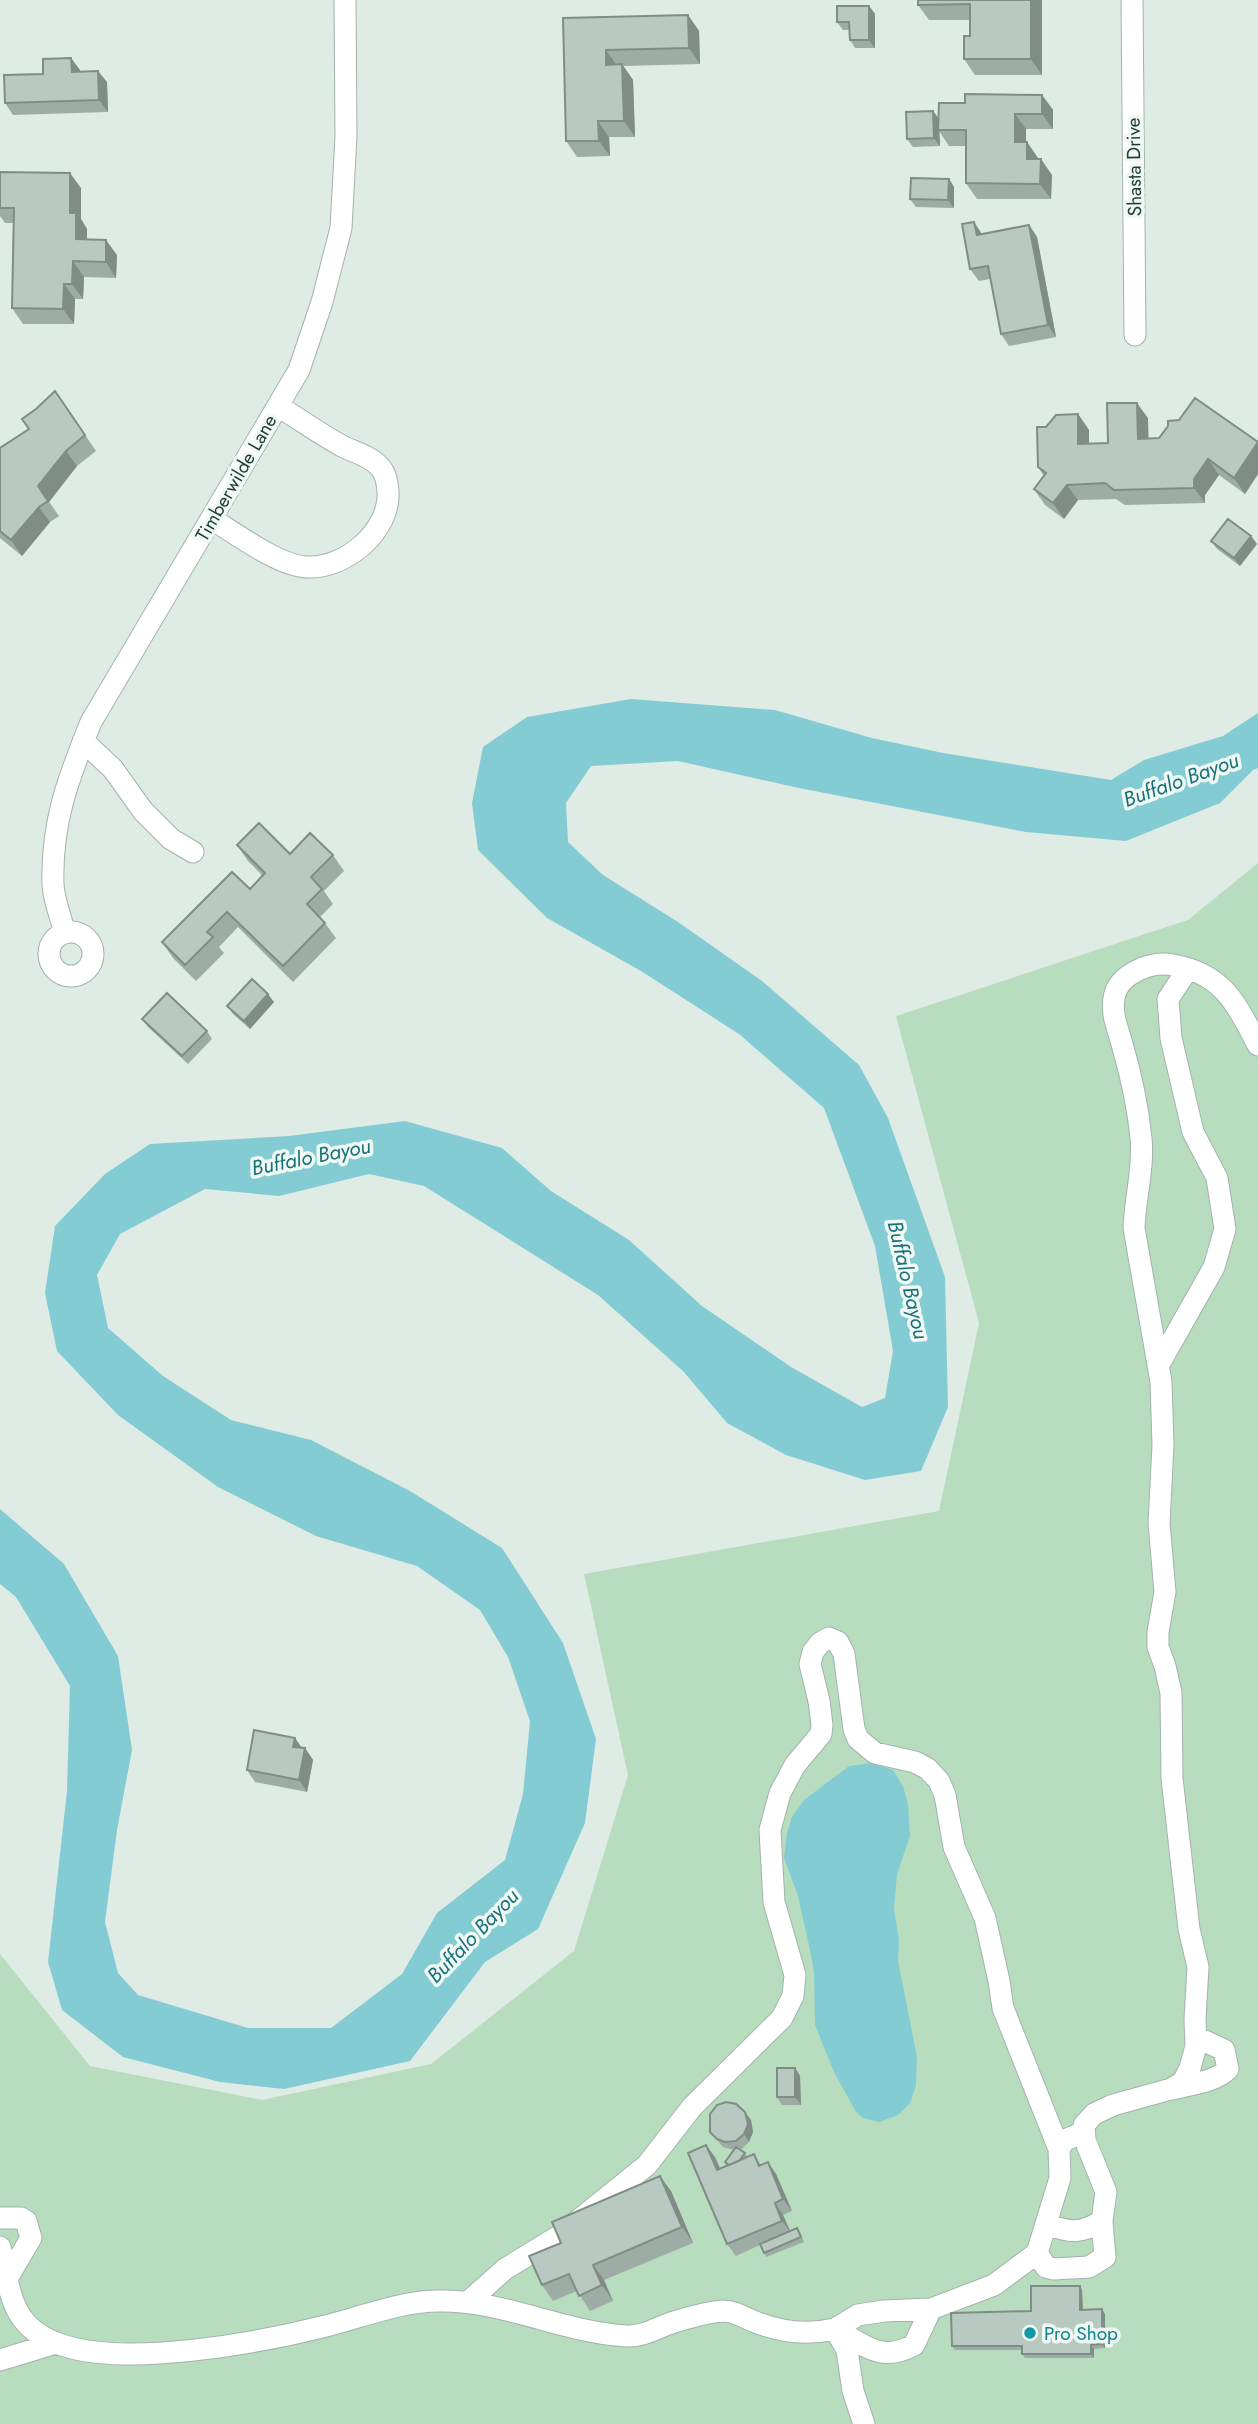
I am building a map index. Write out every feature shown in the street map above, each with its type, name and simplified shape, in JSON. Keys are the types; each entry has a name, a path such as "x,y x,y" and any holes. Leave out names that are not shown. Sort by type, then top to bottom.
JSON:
{"street":[{"name":"Timberwilde Lane","path":"65,933 53,887 55,829 67,781 83,741 91,722 299,370 322,302 341,228 346,136 345,0"},
{"name":"Shasta Drive","path":"1132,0 1135,335"},
{"path":"212,519 269,554 305,567 323,565 354,551 367,540 386,515 386,476 379,465 278,406"},
{"path":"83,741 113,769 143,811 171,839 193,852"},
{"path":"1171,2089 1183,2082 1196,2046 1198,1967 1189,1930 1172,1778 1171,1693 1158,1647 1157,1632 1165,1592 1159,1523 1163,1445 1158,1366 1134,1228 1143,1156 1132,1086 1113,1013 1118,985 1127,977 1154,965 1169,964 1217,981 1227,992 1258,1045"},
{"path":"1158,1366 1214,1267 1225,1229 1217,1178 1193,1132 1171,1038 1168,999 1188,969"},
{"path":"0,2247 14,2303 21,2319 30,2330 56,2343 101,2352 187,2351 266,2339 411,2304 437,2301 468,2302 565,2326 627,2336 643,2335 670,2323 723,2311 736,2313 781,2331 821,2332 835,2329 858,2315 931,2309 994,2285 1037,2253 1060,2178 1059,2149 1003,2008 985,1918 954,1847 945,1796 939,1781 928,1769 915,1762 875,1753 858,1739 854,1729 844,1654 838,1642 829,1638 820,1643 813,1652 810,1664 819,1702 821,1732 795,1765 780,1793 770,1830 774,1902 795,1975 793,1996 782,2018 692,2107 647,2165 559,2235 505,2269 468,2302"},
{"path":"821,1732 854,1729"},
{"path":"1037,2253 1046,2267 1054,2269 1089,2267 1105,2258 1102,2221 1106,2192 1085,2140 1084,2125 1094,2113 1113,2105 1223,2074 1228,2069 1224,2050 1196,2037"},
{"path":"1059,2149 1065,2140 1077,2135 1085,2140"},
{"path":"0,2218 21,2218 26,2221 31,2238 8,2277"},
{"path":"1047,2224 1065,2231 1086,2230 1102,2221"},
{"path":"835,2329 876,2351 892,2354 914,2345 931,2309"},
{"path":"835,2329 847,2350 853,2391 864,2424"},
{"path":"0,2360 56,2343"}],"green space":[{"path":"1258,863 1258,2424 0,2424 0,1954 90,2066 262,2100 431,2064 574,1951 628,1775 584,1574 939,1511 979,1323 896,1016 1188,920"}],"water":[{"name":"Buffalo Bayou","path":"631,699 775,710 872,738 943,753 1111,780 1144,760 1223,736 1258,713 1258,768 1220,803 1126,841 1026,832 799,788 678,761 591,766 566,803 568,842 603,875 678,922 762,981 859,1065 888,1118 945,1277 948,1407 921,1471 865,1480 786,1455 727,1423 684,1372 598,1295 424,1186 369,1174 279,1196 205,1189 120,1234 97,1275 108,1328 163,1376 231,1420 311,1440 410,1491 502,1548 563,1643 596,1739 585,1823 538,1929 485,1962 410,2061 284,2089 220,2082 123,2057 62,2010 48,1962 67,1791 70,1686 16,1597 0,1584 0,1509 64,1564 118,1656 132,1750 117,1830 105,1922 118,1973 138,1995 248,2028 331,2028 402,1974 437,1913 505,1860 523,1794 530,1721 508,1657 480,1610 417,1566 316,1536 218,1487 118,1415 57,1351 45,1293 55,1226 105,1174 150,1144 289,1136 405,1121 502,1148 551,1191 629,1240 702,1306 791,1367 862,1407 885,1398 893,1351 875,1246 824,1108 739,1034 641,971 547,918 478,850 472,803 483,747 527,717"},
{"path":"871,1763 893,1770 903,1786 908,1804 910,1836 897,1874 894,1909 899,1940 898,1961 917,2057 916,2085 910,2103 898,2115 879,2122 863,2118 856,2112 834,2072 815,2025 814,1972 810,1950 798,1896 784,1858 792,1817 804,1800 849,1766"}],"building":[{"path":"918,0 1031,0 1031,59 964,59 964,36 970,36 970,4 918,5"},
{"path":"837,6 869,6 869,40 850,40 849,22 837,22"},
{"path":"688,15 689,48 606,50 606,65 622,64 624,121 598,121 599,141 566,141 563,18"},
{"path":"71,58 72,72 98,71 99,100 5,103 4,75 43,74 43,59"},
{"path":"965,94 1042,95 1042,114 1015,114 1015,142 1027,142 1027,159 1041,159 1040,184 966,183 966,130 938,130 939,103 965,103"},
{"path":"933,111 934,138 907,139 906,112"},
{"path":"0,172 70,173 70,213 76,213 76,239 106,240 106,262 73,261 72,284 64,284 63,309 12,308 14,208 0,208"},
{"path":"911,178 949,179 948,200 910,199"},
{"path":"974,222 977,235 1029,225 1048,325 1001,334 988,266 970,269 962,224"},
{"path":"55,391 85,435 66,451 38,486 48,501 39,507 11,540 0,531 0,448 29,429 22,419"},
{"path":"1195,398 1258,442 1234,478 1208,459 1194,479 1194,488 1114,490 1105,483 1067,485 1053,503 1034,489 1046,473 1038,467 1037,427 1046,427 1056,415 1078,414 1078,444 1108,443 1107,403 1137,403 1138,439 1159,438 1168,426 1168,421 1179,420"},
{"path":"1228,519 1251,536 1234,558 1211,541"},
{"path":"259,823 290,854 310,833 333,855 311,877 322,889 307,904 325,923 283,966 227,912 207,932 213,937 185,965 162,942 232,872 250,889 265,873 237,845"},
{"path":"252,979 268,994 244,1021 227,1006"},
{"path":"167,993 207,1031 182,1056 142,1019"},
{"path":"254,1730 295,1738 293,1747 305,1748 299,1780 247,1770"},
{"path":"777,2068 795,2068 795,2097 777,2097"},
{"path":"726,2102 736,2104 745,2112 748,2124 744,2134 736,2141 725,2142 710,2132 710,2114 717,2105"},
{"path":"706,2145 717,2170 754,2154 759,2166 768,2162 783,2199 775,2203 782,2221 727,2244 688,2153"},
{"path":"736,2147 745,2153 739,2161 729,2165 725,2162"},
{"path":"660,2176 682,2227 593,2265 602,2285 579,2296 569,2274 542,2285 529,2256 561,2243 552,2222"},
{"path":"797,2228 801,2237 764,2253 760,2244"},
{"name":"Pro Shop","path":"1031,2286 1080,2286 1080,2310 1102,2309 1102,2344 1091,2345 1091,2354 1022,2354 1022,2346 952,2346 951,2313 1031,2311"}],"place":[{"name":"Pro Shop","path":"1030,2333"}]}
